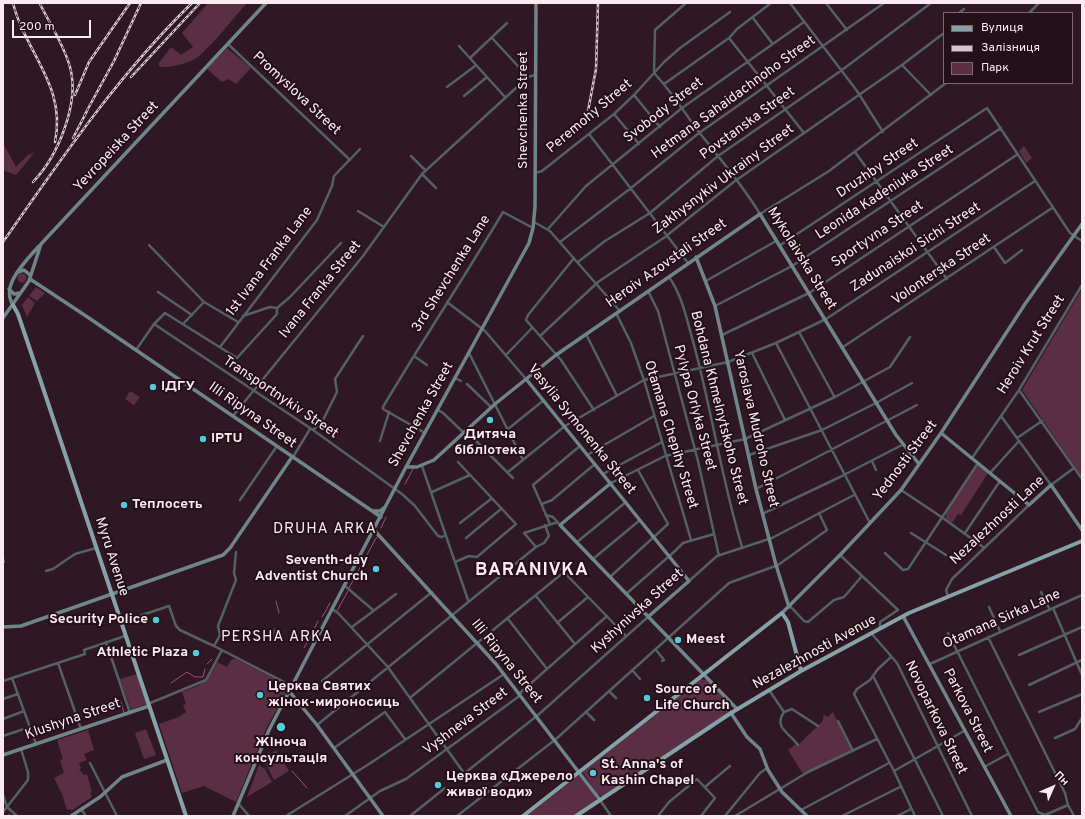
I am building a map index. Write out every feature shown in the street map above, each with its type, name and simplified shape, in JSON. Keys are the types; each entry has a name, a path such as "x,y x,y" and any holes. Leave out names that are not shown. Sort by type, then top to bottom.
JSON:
{"main road":[{"name":"Myru Avenue","path":"13,305 18,314 186,816"},
{"name":"Nezalezhnosti Avenue","path":"576,816 731,713 801,671 872,634 880,628 948,596 1082,541"},
{"path":"782,613 788,622 801,671"},
{"name":"Yednosti Street","path":"704,674 782,613"},
{"path":"523,816 704,674"}],"street":[{"name":"Yevropeiska Street","path":"3,318 13,305 30,277 35,258 41,244 266,3"},
{"name":"Shevchenka Street","path":"233,816 267,734 406,467 524,255 534,222 536,3"},
{"path":"654,73 655,30 686,3"},
{"path":"664,84 729,38 737,29 753,18 770,3"},
{"path":"790,3 842,70 883,132"},
{"path":"826,3 847,30"},
{"name":"Hetmana Sahaidachnoho Street","path":"560,242 700,133 884,3"},
{"name":"Povstanska Street","path":"578,262 605,241 650,213 718,156 842,70 930,3"},
{"path":"1030,12 1039,3"},
{"path":"960,12 964,9"},
{"name":"Peremohy Street","path":"535,173 542,171 614,114 680,48 730,12"},
{"path":"753,18 772,43"},
{"name":"Svobody Street","path":"548,229 586,186 614,165 682,108 772,43 804,22"},
{"path":"470,58 506,23"},
{"name":"Zakhysnykiv Ukrainy Street","path":"540,336 596,284 668,235 738,179 902,65 943,34"},
{"path":"492,38 528,77"},
{"path":"729,38 804,133"},
{"name":"Promyslova Street","path":"228,44 350,160"},
{"path":"459,46 475,66 487,77 505,98"},
{"path":"902,65 931,95"},
{"path":"447,87 475,66"},
{"name":"Mykolaivska Street","path":"654,73 664,84 718,156 738,179 826,319 887,421 902,444 920,464"},
{"name":"Ivana Franka Street","path":"233,416 363,256 425,170 528,77 535,75"},
{"path":"464,96 487,77"},
{"name":"Heroiv Azovstali Street","path":"406,467 410,468 422,466 434,460 491,407 556,355 668,276 760,214 829,171 883,132 945,84"},
{"path":"634,95 660,127"},
{"name":"Druzhby Street","path":"779,246 987,108 1001,128"},
{"path":"614,114 638,144"},
{"path":"1001,128 1052,208 1073,236 1082,241"},
{"name":"Leonida Kadeniuka Street","path":"715,306 792,266 1001,128"},
{"path":"589,134 688,263"},
{"name":"1st Ivana Franka Lane","path":"220,347 242,316 317,220 332,186 334,176 360,149"},
{"path":"854,152 947,279"},
{"name":"Sportyvna Street","path":"722,335 809,293 1018,154"},
{"path":"411,156 425,170"},
{"path":"422,174 436,188"},
{"name":"Zadunaiskoi Sichi Street","path":"508,472 565,426 644,380 728,362 776,343 826,319 1035,181"},
{"name":"Volonterska Street","path":"843,347 1052,208"},
{"path":"358,211 384,227"},
{"name":"3rd Shevchenka Lane","path":"380,441 389,412 383,409 383,407 447,302 466,275 503,212 533,228"},
{"name":"Otamana Chepihy Street","path":"534,222 548,229 578,262 618,311 644,380 690,540"},
{"name":"Yednosti Street","path":"782,613 790,607 901,490 941,433 1025,304 1082,224"},
{"path":"706,282 776,241"},
{"path":"242,316 270,307 277,308 290,297 341,243"},
{"path":"13,305 9,297 9,286 17,273 41,244"},
{"path":"149,245 204,302 238,322"},
{"path":"994,247 1005,263 1022,250"},
{"path":"31,255 35,258"},
{"path":"574,258 528,315 526,321 556,355 594,410"},
{"name":"Yaroslava Mudroho Street","path":"696,258 715,306 762,514 776,565 790,607"},
{"path":"17,273 24,270 30,277"},
{"name":"Bohdana Khmelnytskoho Street","path":"668,276 681,298 700,368 716,445 742,547"},
{"name":"Illi Ripyna Street","path":"30,277 381,517"},
{"name":"Heroiv Krut Street","path":"972,458 1019,390 1082,285"},
{"path":"9,286 10,291 14,294 19,294 22,291"},
{"name":"Pylypa Orlyka Street","path":"648,290 658,311 696,449 719,556"},
{"path":"158,292 192,315"},
{"path":"183,324 204,302"},
{"name":"Vasylia Symonenka Street","path":"447,302 483,328 581,445 689,581"},
{"path":"136,350 154,324 165,313 237,358 240,357 277,314 277,308"},
{"name":"Transportnykiv Street","path":"154,324 311,430 395,490 416,506 438,536 442,538 446,535"},
{"path":"506,355 532,328"},
{"path":"799,332 834,397"},
{"path":"586,334 617,396"},
{"path":"3,627 21,626 112,595 226,553 311,430 323,420 337,392 335,379 363,336"},
{"path":"536,547 524,533 545,525 559,523 611,483 665,456 745,439 834,397 863,380 890,367 910,337"},
{"path":"776,343 870,524"},
{"path":"469,353 523,460"},
{"path":"752,353 785,420"},
{"path":"414,356 427,365"},
{"path":"455,378 461,382"},
{"path":"748,456 822,430 876,403 912,382"},
{"path":"467,384 491,407"},
{"path":"1019,390 1042,420 1082,479"},
{"path":"508,429 544,400"},
{"path":"756,489 917,405"},
{"path":"438,410 465,432 513,478"},
{"path":"389,412 425,433"},
{"path":"587,454 654,416"},
{"name":"Heroiv Krut Street","path":"1001,416 1082,530"},
{"path":"990,473 1018,439 1042,420"},
{"path":"941,433 1029,505"},
{"path":"603,474 662,442"},
{"path":"762,514 872,461 902,444"},
{"path":"550,524 532,485 581,445"},
{"path":"240,500 277,446"},
{"path":"872,461 876,470"},
{"path":"455,562 469,556 477,557 516,525 458,462"},
{"path":"885,553 903,570 907,570 978,463"},
{"path":"542,504 552,500 595,464"},
{"path":"422,466 468,600"},
{"name":"Nezalezhnosti Lane","path":"948,596 946,590 950,581 983,547 1050,485 1074,468"},
{"path":"610,576 668,524 638,470"},
{"path":"432,492 470,475"},
{"path":"965,533 1000,481"},
{"path":"901,490 942,517 983,547"},
{"name":"Kyshynivska Street","path":"456,780 536,717 719,556 768,538 819,514 854,495"},
{"path":"460,523 491,499"},
{"path":"577,542 626,502"},
{"path":"369,509 380,512 387,505"},
{"path":"466,538 501,509"},
{"path":"546,514 559,523 737,710"},
{"path":"457,816 554,740 729,584 776,565 827,530 819,514"},
{"path":"592,558 640,520"},
{"path":"317,725 468,600 548,539 545,525"},
{"name":"Illi Ripyna Street","path":"374,530 432,592 504,674 611,816"},
{"path":"911,533 946,555"},
{"path":"626,594 669,556 680,544 714,534"},
{"path":"368,542 376,536 383,539"},
{"path":"46,571 53,569 75,554 96,548"},
{"path":"214,646 220,635 218,626 236,580 234,572 236,552"},
{"path":"840,555 898,610 881,621 879,625 880,628"},
{"path":"554,562 626,637"},
{"path":"411,698 564,572"},
{"path":"790,607 804,621 808,622 834,600 844,597 862,576"},
{"path":"345,586 373,610"},
{"path":"322,681 432,592"},
{"path":"1041,592 1051,609 1082,675"},
{"path":"352,627 396,594"},
{"name":"Otamana Sirka Lane","path":"930,664 1082,595"},
{"path":"536,596 574,644"},
{"path":"557,622 588,596"},
{"path":"121,622 169,606 176,626 180,630 292,686"},
{"path":"989,607 1000,631"},
{"path":"332,609 352,627 387,666 464,773"},
{"name":"Vyshneva Street","path":"345,816 372,799 380,792 406,779 447,749 519,694 607,616"},
{"name":"Parkova Street","path":"903,616 930,664 983,767 1011,816"},
{"path":"508,618 547,669"},
{"path":"1019,655 1082,628"},
{"path":"948,633 1038,812 1046,816 1068,806"},
{"name":"Novoparkova Street","path":"872,634 897,663 972,816"},
{"path":"3,681 85,654 84,650 125,636"},
{"path":"988,637 1065,793 1068,806 1074,816"},
{"path":"106,642 130,713"},
{"path":"149,705 206,680 222,650"},
{"path":"656,650 664,660 662,661"},
{"path":"891,657 873,676 857,689 854,694 894,771 900,787 915,816"},
{"path":"1029,685 1082,660"},
{"path":"58,663 81,729"},
{"path":"632,670 640,679"},
{"path":"286,816 353,774 504,674"},
{"path":"873,676 943,816"},
{"path":"12,678 36,744"},
{"path":"769,690 784,712"},
{"path":"609,691 616,698"},
{"path":"289,692 317,725 383,816"},
{"path":"3,699 18,694"},
{"path":"1039,712 1082,694"},
{"name":"Klushyna Street","path":"3,755 130,713 149,705"},
{"path":"784,712 792,710 818,726"},
{"path":"3,719 24,711"},
{"path":"334,748 385,712 405,740"},
{"path":"586,712 594,720"},
{"path":"784,712 780,722 781,727 798,745"},
{"path":"731,713 747,737 760,749 767,768 780,789 808,816"},
{"path":"1055,738 1075,728 1082,718"},
{"path":"838,721 853,751"},
{"path":"3,736 30,727"},
{"path":"894,771 964,731"},
{"path":"735,816 808,772 877,739"},
{"path":"3,812 28,780 27,767 20,749"},
{"path":"983,767 1008,754"},
{"path":"71,816 104,793 122,776 167,760"},
{"path":"90,763 117,816"},
{"path":"800,816 802,811 889,763"},
{"path":"706,786 730,766"},
{"path":"725,816 767,768"},
{"path":"658,816 668,802 696,779 706,786 715,798 700,816"},
{"path":"842,816 900,787"},
{"path":"410,816 445,788"},
{"path":"3,795 7,807 17,816"},
{"path":"238,803 249,816"},
{"path":"81,809 86,816"},
{"path":"897,816 911,809"}],"green space":[{"path":"208,3 247,3 217,38 198,57 179,65 167,67 159,66 159,63 171,47 181,55 193,47 182,33"},
{"path":"227,48 251,68 236,84 228,79 222,82 207,69"},
{"path":"3,143 16,167 28,155 34,153 16,175 5,171 3,168"},
{"path":"1024,146 1032,158 1026,163 1019,151"},
{"path":"20,274 24,274 26,278 24,282 20,282 18,280 18,276"},
{"path":"36,287 45,293 37,301 29,296"},
{"path":"1082,289 1082,477 1022,390"},
{"path":"28,297 35,303 27,317 22,305"},
{"path":"130,391 140,397 134,405 125,399"},
{"path":"977,465 988,473 961,515 958,514 952,523 946,519 946,513"},
{"path":"274,628 280,631 275,640 269,638"},
{"path":"234,659 282,682 286,687 286,692 266,729 236,802 204,786 182,793 159,724 179,717 186,712 183,705 186,704 182,692 203,683 210,676 217,662 227,667 231,660"},
{"path":"137,674 147,704 131,710 120,679"},
{"path":"700,679 707,680 731,705 731,711 602,796 598,795 583,771"},
{"path":"833,712 851,750 803,774 788,750 796,744 798,745 822,722 824,715 828,717"},
{"path":"146,729 156,755 144,759 135,733"},
{"path":"88,730 94,750 84,754 87,760 79,763 81,768 79,769 84,775 87,774 92,797 71,811 71,809 67,810 62,794 54,778 64,773 60,760 63,759 57,740"},
{"path":"276,750 289,771 274,780 264,760"},
{"path":"259,765 265,769 272,782 247,797"},
{"path":"579,775 595,796 596,800 594,802 573,816 526,816"}],"waterway":[{"path":"405,484 413,469"},
{"path":"381,528 386,517"},
{"path":"349,588 375,540"},
{"path":"337,611 348,591"},
{"path":"276,601 279,613"},
{"path":"327,608 330,603"},
{"path":"322,617 327,609"},
{"path":"310,638 318,621"},
{"path":"304,648 308,641"},
{"path":"207,664 212,659"},
{"path":"171,683 187,672 195,677 203,677 205,669"},
{"path":"121,702 124,713"},
{"path":"292,771 307,788"}],"railway":[{"path":"13,3 26,38 50,86 55,104 57,122 55,142"},
{"path":"75,95 89,62 130,3"},
{"path":"84,116 114,61 141,3"},
{"path":"3,242 69,149 115,88 165,30 192,3"},
{"path":"131,77 200,3"},
{"path":"588,111 596,69 598,3"},
{"path":"33,182 51,158 58,144 65,128 72,96 70,67 61,43 40,4"},
{"path":"73,138 87,111"}],"place":[{"name":"ІДГУ","path":"153,387"},
{"name":"Дитяча бібліотека","path":"490,420"},
{"name":"IPTU","path":"203,439"},
{"name":"Теплосеть","path":"124,505"},
{"name":"Seventh-day Adventist Church","path":"376,569"},
{"name":"Security Police","path":"156,620"},
{"name":"Meest","path":"678,640"},
{"name":"Athletic Plaza","path":"196,653"},
{"name":"Церква Святих жінок-мироносиць","path":"260,695"},
{"name":"Source of Life Church","path":"647,698"},
{"name":"Жіноча консультація","path":"281,727"},
{"name":"St. Anna's of Kashin Chapel","path":"593,773"},
{"name":"Церква «Джерело живої води»","path":"438,785"}],"district":[{"name":"DRUHA ARKA","path":"325,530"},
{"name":"BARANIVKA","path":"532,571"},
{"name":"PERSHA ARKA","path":"277,638"}]}
